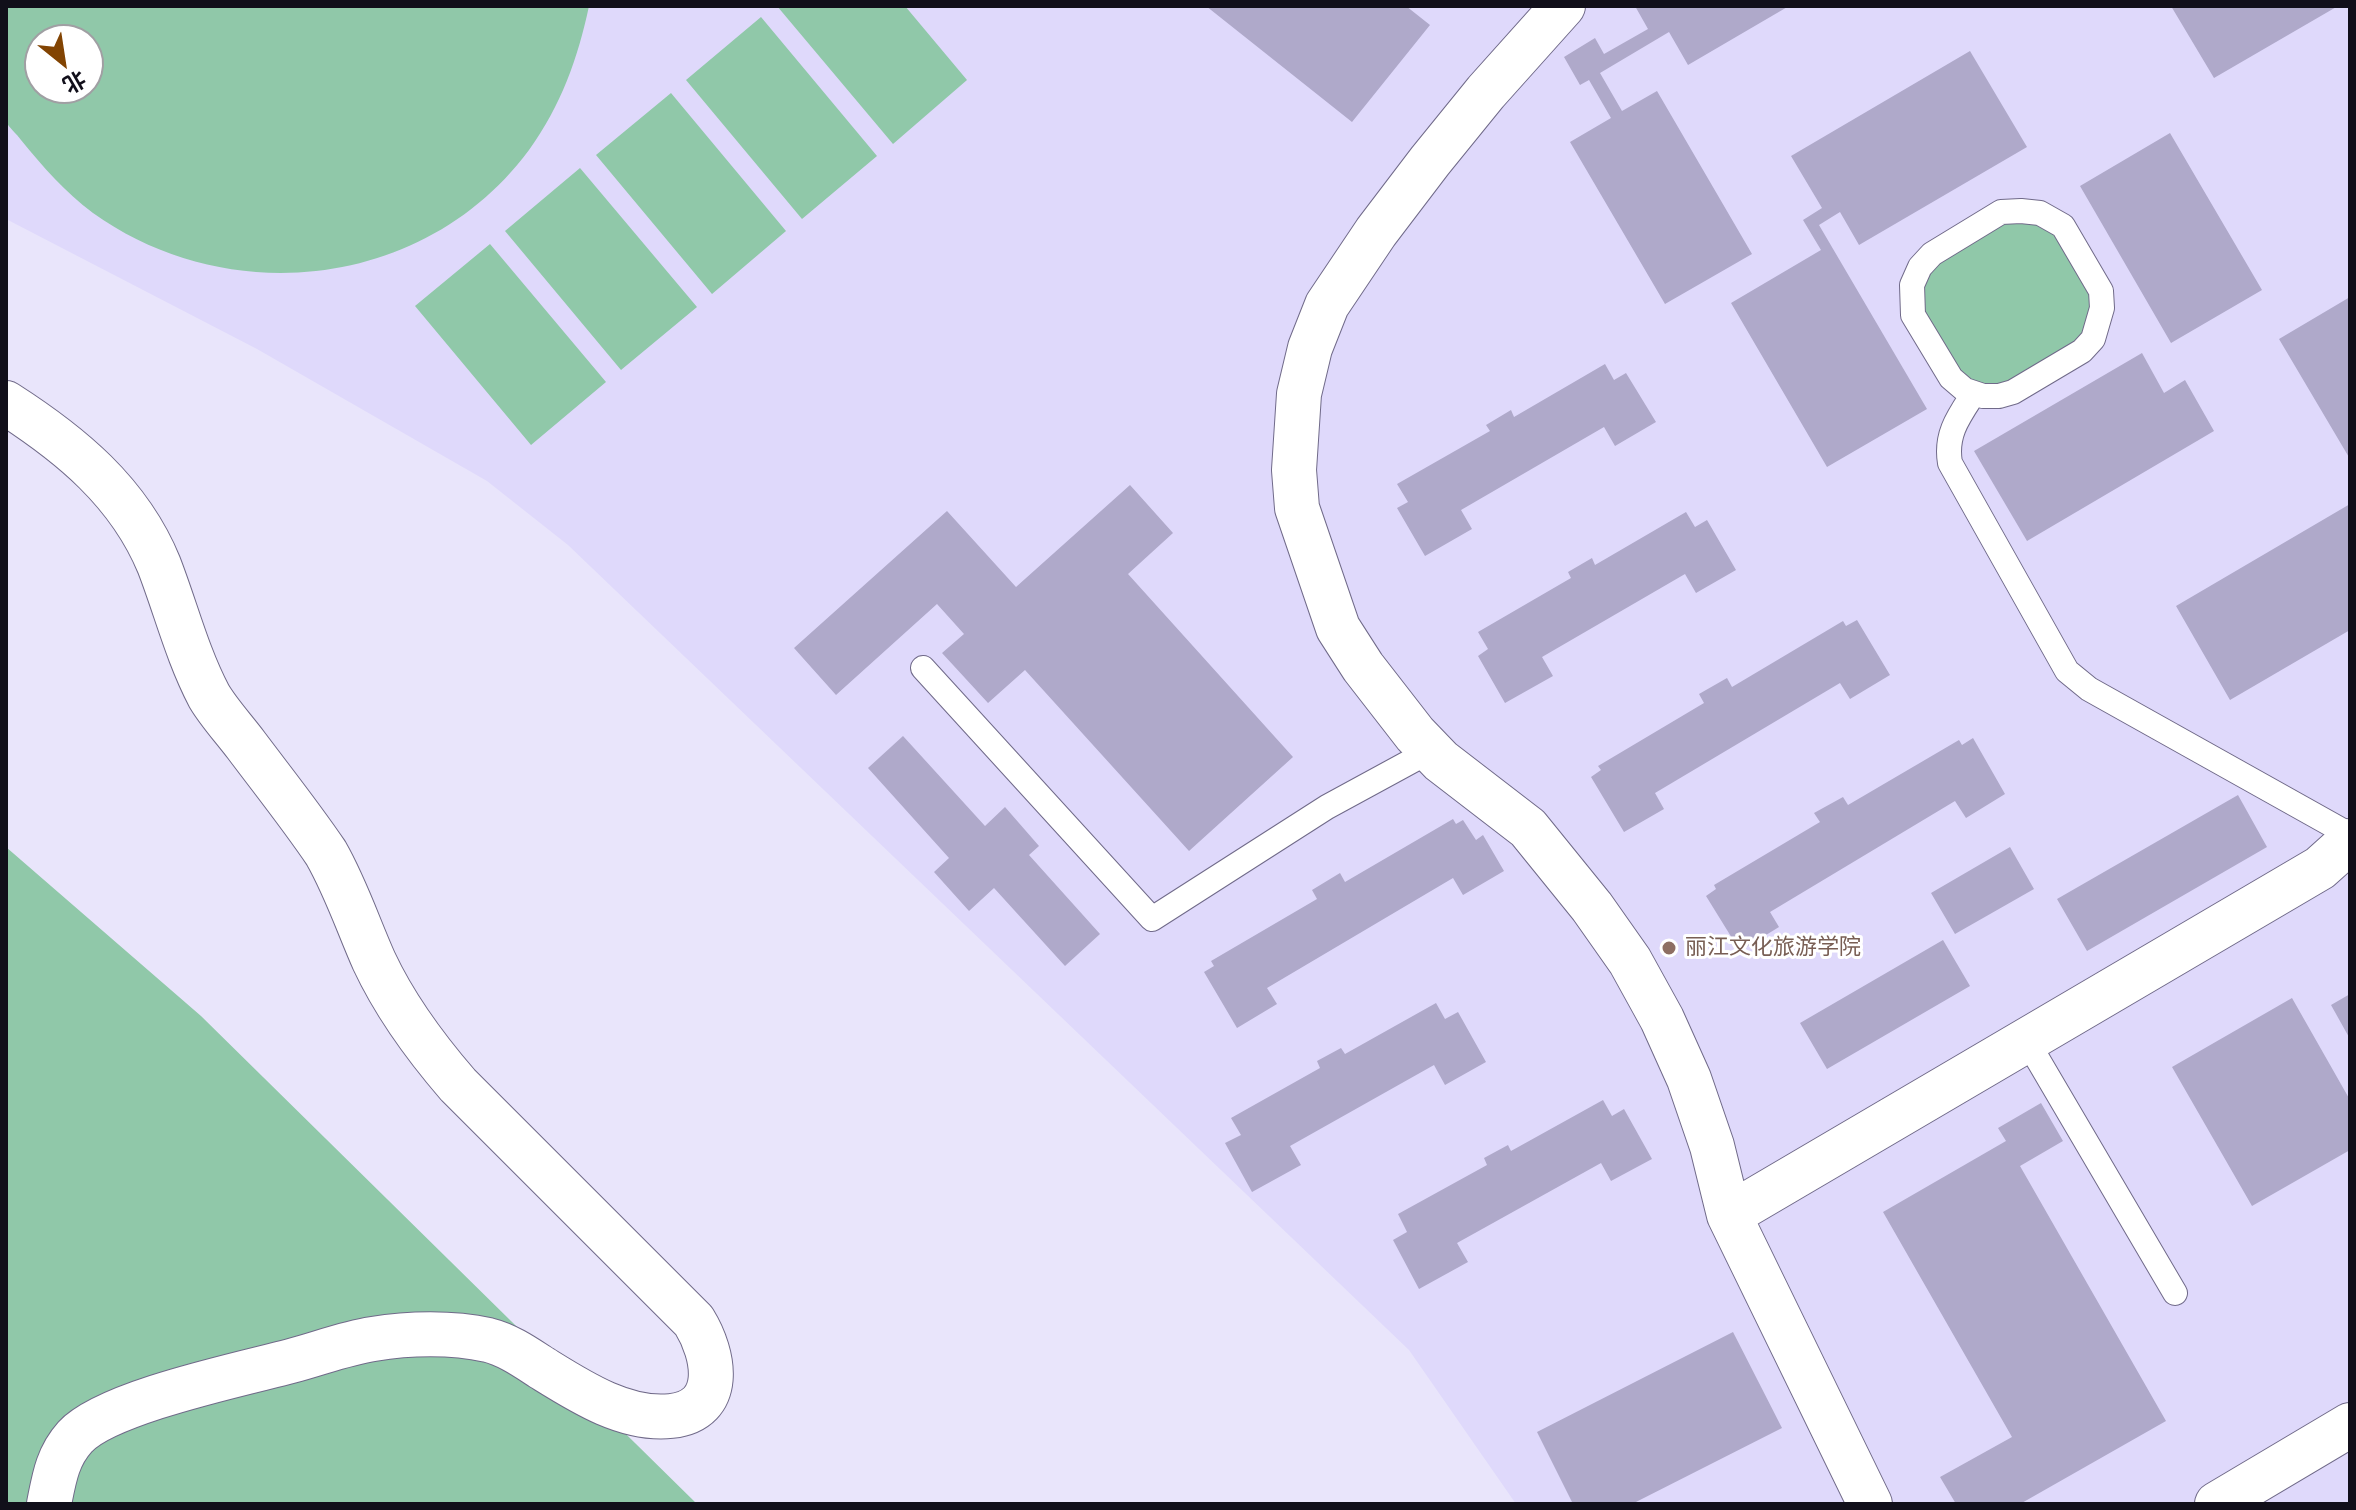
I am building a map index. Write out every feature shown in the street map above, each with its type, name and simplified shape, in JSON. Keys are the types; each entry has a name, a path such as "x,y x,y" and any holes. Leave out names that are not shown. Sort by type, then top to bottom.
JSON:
{"street":[{"path":"1563,6 1486,92 1376,232 1327,305 1310,348 1299,394 1294,445 1297,508 1338,628 1363,667 1430,751 1528,828 1592,907 1630,961 1662,1019 1689,1079 1712,1146 1729,1215 1870,1504"},
{"path":"6,403 46,429 92,467 130,512 158,563 186,646 211,699 326,853 342,879 375,963 403,1013 438,1062 694,1321 711,1361 712,1376 709,1390 700,1403 674,1416 660,1417 605,1403 517,1352 490,1340 447,1334 373,1339 183,1390 114,1413 76,1435 59,1458 49,1504"},
{"path":"1729,1215 2320,868 2350,838"},
{"path":"2217,1504 2350,1425"}],"lane":[{"path":"2001,212 2040,213 2063,226 2101,291 2099,324 2093,339 2082,351 2013,392 1999,396 1974,393 1965,390 1951,378 1913,315 1912,285 1920,267 1932,254 2001,212"},
{"path":"1974,393 1952,427 1950,463 2067,671 2089,689 2350,838"},
{"path":"923,668 1152,919 1327,807 1430,751"},
{"path":"2027,1041 2175,1293"}],"shaded area":[{"name":"丽江文化旅游学院","path":"6,6 2350,6 2350,1504 1516,1504 1409,1350 568,545 487,481 257,349 6,219"}],"green space":[{"path":"6,6 589,6 574,63 550,116 529,150 487,196 437,232 382,256 324,270 264,273 205,264 147,244 93,213 64,188 6,121"},
{"path":"777,6 905,6 967,80 893,144"},
{"path":"761,17 877,156 802,219 686,80"},
{"path":"671,93 786,231 712,294 596,155"},
{"path":"580,168 697,307 621,370 505,231"},
{"path":"2005,222 2037,223 2056,233 2092,294 2090,321 2076,344 2009,383 1985,386 1970,381 1958,372 1923,311 1921,287 1938,261"},
{"path":"490,244 606,382 531,445 415,306"},
{"path":"6,847 201,1016 697,1504 6,1504"}],"building":[{"path":"1206,6 1406,6 1430,25 1352,122"},
{"path":"1635,6 1789,6 1688,65 1669,32 1600,73 1622,111 1657,91 1752,254 1665,304 1570,142 1611,118 1589,80 1580,85 1564,57 1595,38 1604,54 1648,29"},
{"path":"2171,6 2338,6 2214,78"},
{"path":"1970,51 2027,147 1859,245 1840,212 1819,225 1927,409 1827,467 1731,303 1821,250 1803,220 1822,208 1791,156"},
{"path":"2170,133 2262,290 2171,343 2080,186"},
{"path":"2350,297 2350,459 2279,339"},
{"path":"2142,353 2164,393 2185,380 2214,431 2027,541 1974,451"},
{"path":"1605,364 1614,380 1626,373 1656,422 1615,446 1604,427 1461,510 1472,529 1425,556 1397,508 1408,502 1397,484 1490,431 1486,425 1511,410 1514,417"},
{"path":"1130,485 1173,533 1128,574 1293,757 1189,851 1025,670 988,703 942,653 964,634 937,604 836,695 794,648 947,511 1016,587"},
{"path":"2350,504 2350,630 2230,700 2176,606"},
{"path":"1686,512 1695,527 1707,520 1736,570 1696,593 1685,574 1542,657 1553,676 1505,703 1478,656 1488,649 1478,632 1571,578 1568,572 1592,558 1595,565"},
{"path":"1857,620 1890,675 1850,699 1840,683 1655,793 1664,809 1624,832 1591,777 1601,770 1598,766 1704,703 1699,694 1727,678 1732,687 1843,621 1846,626"},
{"path":"903,736 985,826 1005,807 1039,846 1029,855 1100,934 1065,966 994,888 969,911 934,872 949,858 868,768"},
{"path":"1973,738 2005,794 1966,818 1955,801 1770,912 1779,927 1740,951 1706,896 1716,889 1714,885 1820,822 1814,813 1843,797 1848,805 1959,740 1962,745"},
{"path":"2238,795 2267,847 2087,951 2057,899"},
{"path":"1453,819 1456,824 1463,820 1476,840 1483,835 1504,871 1463,895 1453,878 1267,988 1277,1004 1237,1028 1204,972 1214,966 1211,961 1317,899 1312,890 1340,873 1345,882"},
{"path":"2010,847 2034,889 1955,934 1931,893"},
{"path":"1943,940 1970,986 1827,1069 1800,1023"},
{"path":"2350,994 2350,1039 2331,1005"},
{"path":"2292,998 2350,1100 2350,1150 2252,1206 2172,1067"},
{"path":"1436,1003 1445,1019 1458,1012 1486,1062 1445,1085 1434,1065 1290,1146 1301,1165 1252,1192 1225,1143 1241,1135 1231,1118 1320,1068 1317,1061 1341,1048 1345,1054"},
{"path":"1603,1100 1612,1116 1624,1109 1652,1159 1611,1181 1601,1163 1457,1243 1468,1262 1419,1289 1393,1240 1407,1232 1398,1214 1487,1165 1484,1158 1508,1145 1511,1151"},
{"path":"2041,1103 2063,1141 2020,1166 2166,1421 2020,1504 1956,1504 1940,1477 2012,1437 1883,1212 2006,1141 1998,1128"},
{"path":"1733,1332 1782,1428 1632,1504 1573,1504 1537,1432"}],"place":[{"name":"丽江文化旅游学院","path":"1669,948"}]}
